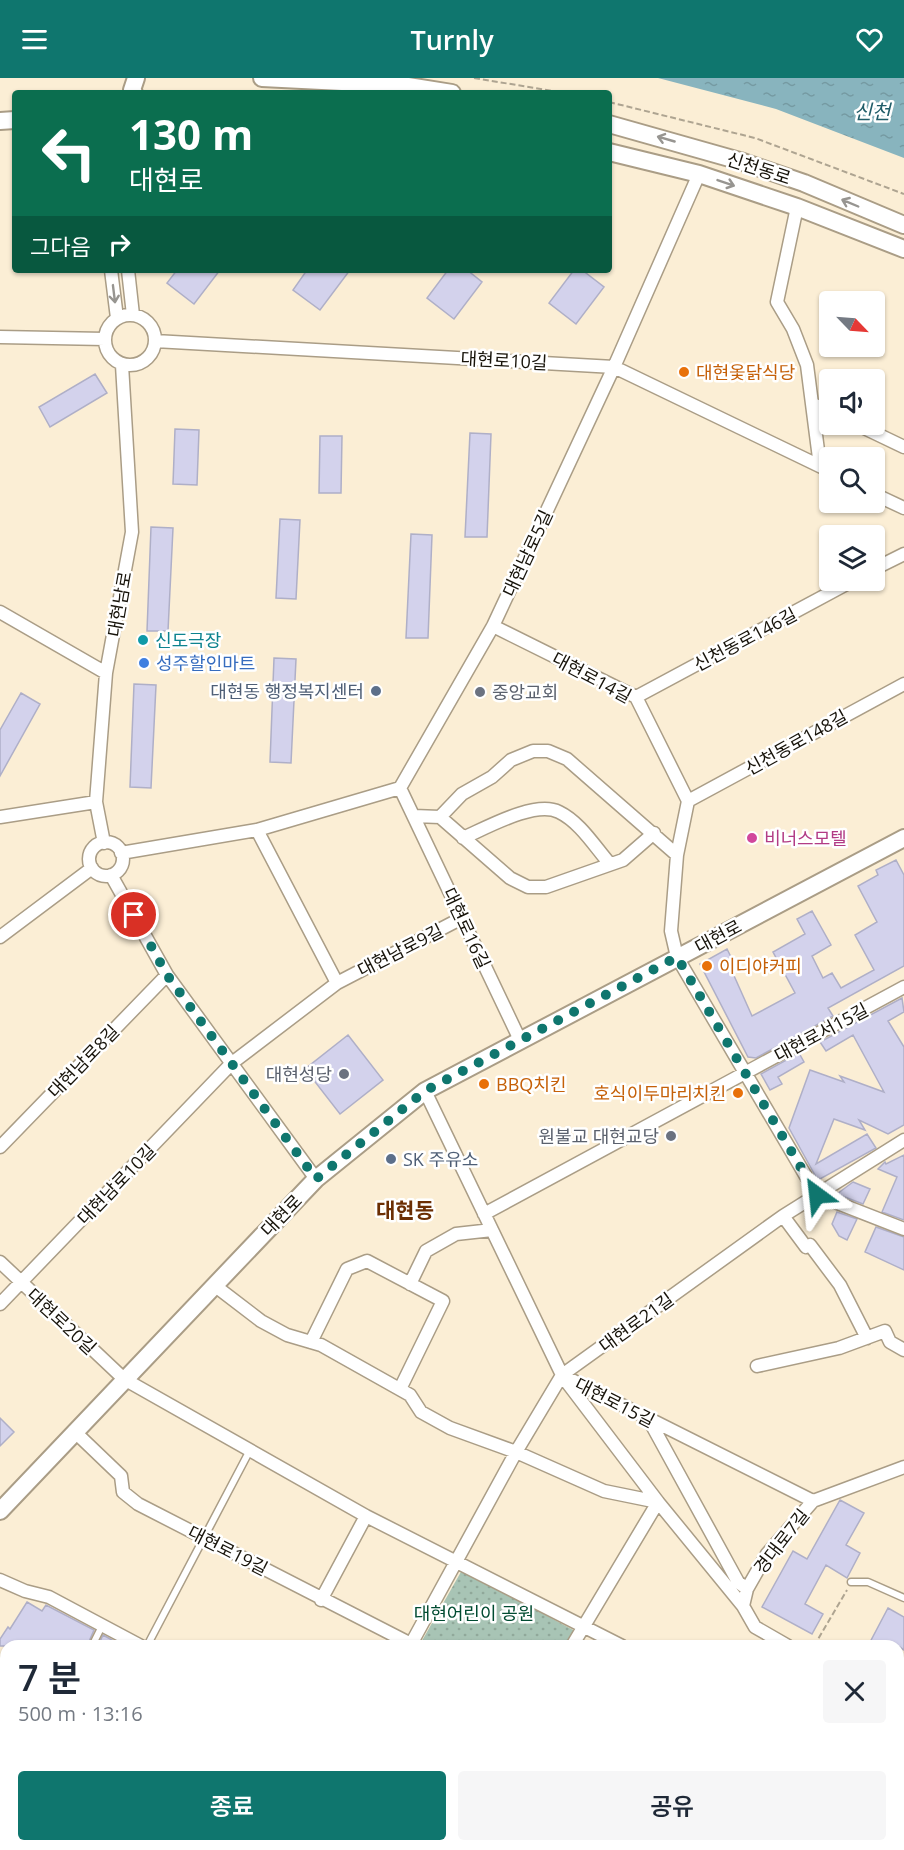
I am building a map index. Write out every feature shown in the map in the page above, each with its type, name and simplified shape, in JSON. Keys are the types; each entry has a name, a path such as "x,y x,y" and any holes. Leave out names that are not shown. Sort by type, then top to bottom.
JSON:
{"main road":[{"path":"262,78 402,85 433,90"},
{"name":"신천동로","path":"612,125 761,169 904,225"},
{"name":"신천동로","path":"612,153 699,174 798,207 904,249"},
{"name":"대현로","path":"0,1511 316,1179 425,1091 904,838"}],"street":[{"name":"대현남로5길","path":"400,788 494,626 614,367 699,174"},
{"name":"신천동로","path":"798,207 777,302 793,329 807,365 813,404"},
{"path":"111,273 117,318"},
{"path":"128,273 133,315"},
{"path":"133,315 148,322 153,329 154,341 151,353 146,360 139,364 122,365 109,355 105,339 111,324 117,318 133,315"},
{"path":"0,337 105,339"},
{"name":"대현로10길","path":"154,341 614,367 819,466"},
{"name":"대현남로","path":"104,843 96,802 106,673 132,532 122,365"},
{"path":"813,404 819,407"},
{"path":"813,404 821,447"},
{"path":"879,435 904,447"},
{"path":"885,499 904,508"},
{"path":"885,564 904,554"},
{"name":"신천동로146길","path":"636,697 834,591"},
{"path":"0,612 106,673"},
{"name":"대현로14길","path":"494,626 636,697 688,801"},
{"name":"신천동로148길","path":"688,801 904,684"},
{"path":"440,817 462,794 492,777 511,760 533,751 548,751 567,759 677,855"},
{"path":"122,853 257,830 400,788"},
{"name":"대현로16길","path":"400,788 520,1040"},
{"path":"688,801 677,855 671,931 677,957 817,1195 904,1229"},
{"path":"0,817 96,802"},
{"path":"463,838 528,811 543,808 558,812 577,826 610,864"},
{"path":"414,816 440,817 510,878 528,887 546,887 623,860 654,833"},
{"name":"대현남로9길","path":"257,830 337,983"},
{"path":"104,843 114,845 122,853 120,868 111,875 100,875 92,868 91,852 104,843"},
{"path":"0,937 92,868"},
{"path":"111,875 167,975 316,1179"},
{"name":"대현남로9길","path":"232,1063 337,983 462,918"},
{"name":"대현남로8길","path":"0,1148 167,975"},
{"name":"대현로서15길","path":"484,1214 904,987"},
{"name":"대현남로10길","path":"0,1304 232,1063"},
{"name":"대현로15길","path":"425,1091 562,1375 813,1501"},
{"name":"대현로21길","path":"413,1640 459,1561 516,1452 562,1375 783,1216 904,1140"},
{"path":"783,1216 806,1247 810,1245 840,1285 867,1338"},
{"path":"410,1284 426,1251 456,1234 492,1230"},
{"path":"311,1342 347,1269 367,1261 443,1301 400,1389"},
{"name":"대현로20길","path":"0,1262 124,1379"},
{"path":"214,1285 261,1321 288,1335 311,1342 410,1395 421,1412 450,1428 516,1452 604,1491 658,1502"},
{"path":"757,1366 839,1348 885,1331 890,1342 904,1350"},
{"path":"562,1375 658,1502 743,1606 755,1627 778,1640"},
{"path":"124,1379 249,1452 366,1516 459,1561 611,1640"},
{"path":"648,1418 738,1581 747,1588"},
{"name":"대현로19길","path":"74,1431 121,1476 123,1492 138,1504 400,1640"},
{"name":"경대로7길","path":"743,1606 747,1588 767,1554 813,1501 904,1467"},
{"path":"575,1640 658,1502"},
{"path":"321,1600 366,1516"},
{"path":"0,1580 25,1591 49,1597 130,1640"}],"lane":[{"path":"150,1640 249,1452"},
{"path":"851,1582 868,1582 904,1598"},
{"path":"95,1640 102,1625"}],"path":[{"path":"474,78 547,90"},
{"path":"612,103 755,138 904,194"},
{"path":"817,1640 851,1582"}],"green space":[{"name":"대현어린이 공원","path":"462,1570 575,1631 570,1640 422,1640"}],"water":[{"name":"신천","path":"658,78 904,78 904,158 776,109"}],"building":[{"path":"175,273 218,273 194,304 167,283"},
{"path":"305,273 348,273 320,310 293,290"},
{"path":"446,273 471,273 482,282 454,319 427,298"},
{"path":"572,273 586,273 604,287 576,324 549,303"},
{"path":"95,374 107,393 50,427 39,407"},
{"path":"175,429 199,430 197,485 173,484"},
{"path":"470,433 491,434 487,537 465,537"},
{"path":"320,436 342,436 341,493 319,493"},
{"path":"280,519 300,520 296,599 276,598"},
{"path":"151,527 173,528 168,631 147,631"},
{"path":"411,534 432,535 428,638 406,638"},
{"path":"274,658 296,659 291,763 270,762"},
{"path":"134,684 156,685 151,788 130,787"},
{"path":"21,693 40,704 0,776 0,730"},
{"path":"896,860 904,875 904,966 828,1008 833,1016 756,1058 748,1057 700,964 727,949 736,967 731,969 752,1016 795,993 773,952 805,934 797,919 812,911 831,945 812,956 823,978 832,973 841,988 874,970 855,935 877,922 858,886 878,875 876,870"},
{"path":"902,998 904,1012 888,1021 904,1047 904,1125 888,1134 859,1120 865,1130 834,1119 816,1164 867,1134 876,1148 820,1179 816,1177 789,1128 810,1070 844,1082 840,1076 884,1092 853,1035 826,1051 820,1042"},
{"name":"대현성당","path":"348,1035 383,1080 340,1114 305,1069"},
{"path":"799,1053 804,1062 778,1077 782,1084 770,1090 761,1074"},
{"path":"904,1155 904,1220 882,1212 897,1177 878,1169 885,1162 886,1164"},
{"path":"853,1182 870,1189 863,1204 837,1194"},
{"path":"837,1212 857,1219 847,1240 839,1236 832,1224"},
{"path":"876,1227 904,1237 904,1270 865,1252"},
{"path":"0,1418 14,1432 0,1446"},
{"path":"840,1500 864,1513 846,1545 860,1553 847,1578 826,1565 805,1604 823,1614 812,1634 762,1607 793,1551 807,1559"},
{"path":"27,1602 42,1611 46,1605 94,1630 90,1640 0,1640 8,1627 10,1629"},
{"path":"888,1608 904,1617 904,1640 871,1640"},
{"path":"103,1635 112,1640 101,1640"}],"place":[{"name":"대현옻닭식당","path":"684,372"},
{"name":"신도극장","path":"143,640"},
{"name":"성주할인마트","path":"144,663"},
{"name":"대현동 행정복지센터","path":"376,691"},
{"name":"중앙교회","path":"480,692"},
{"name":"비너스모텔","path":"752,838"},
{"name":"이디야커피","path":"707,966"},
{"name":"대현성당","path":"344,1074"},
{"name":"BBQ치킨","path":"484,1084"},
{"name":"호식이두마리치킨","path":"738,1093"},
{"name":"원불교 대현교당","path":"671,1136"},
{"name":"SK 주유소","path":"391,1159"}],"district":[{"name":"대현동","path":"405,1210"}],"route":[{"path":"134,915 167,975 316,1179 425,1091 677,957 817,1195"}]}
